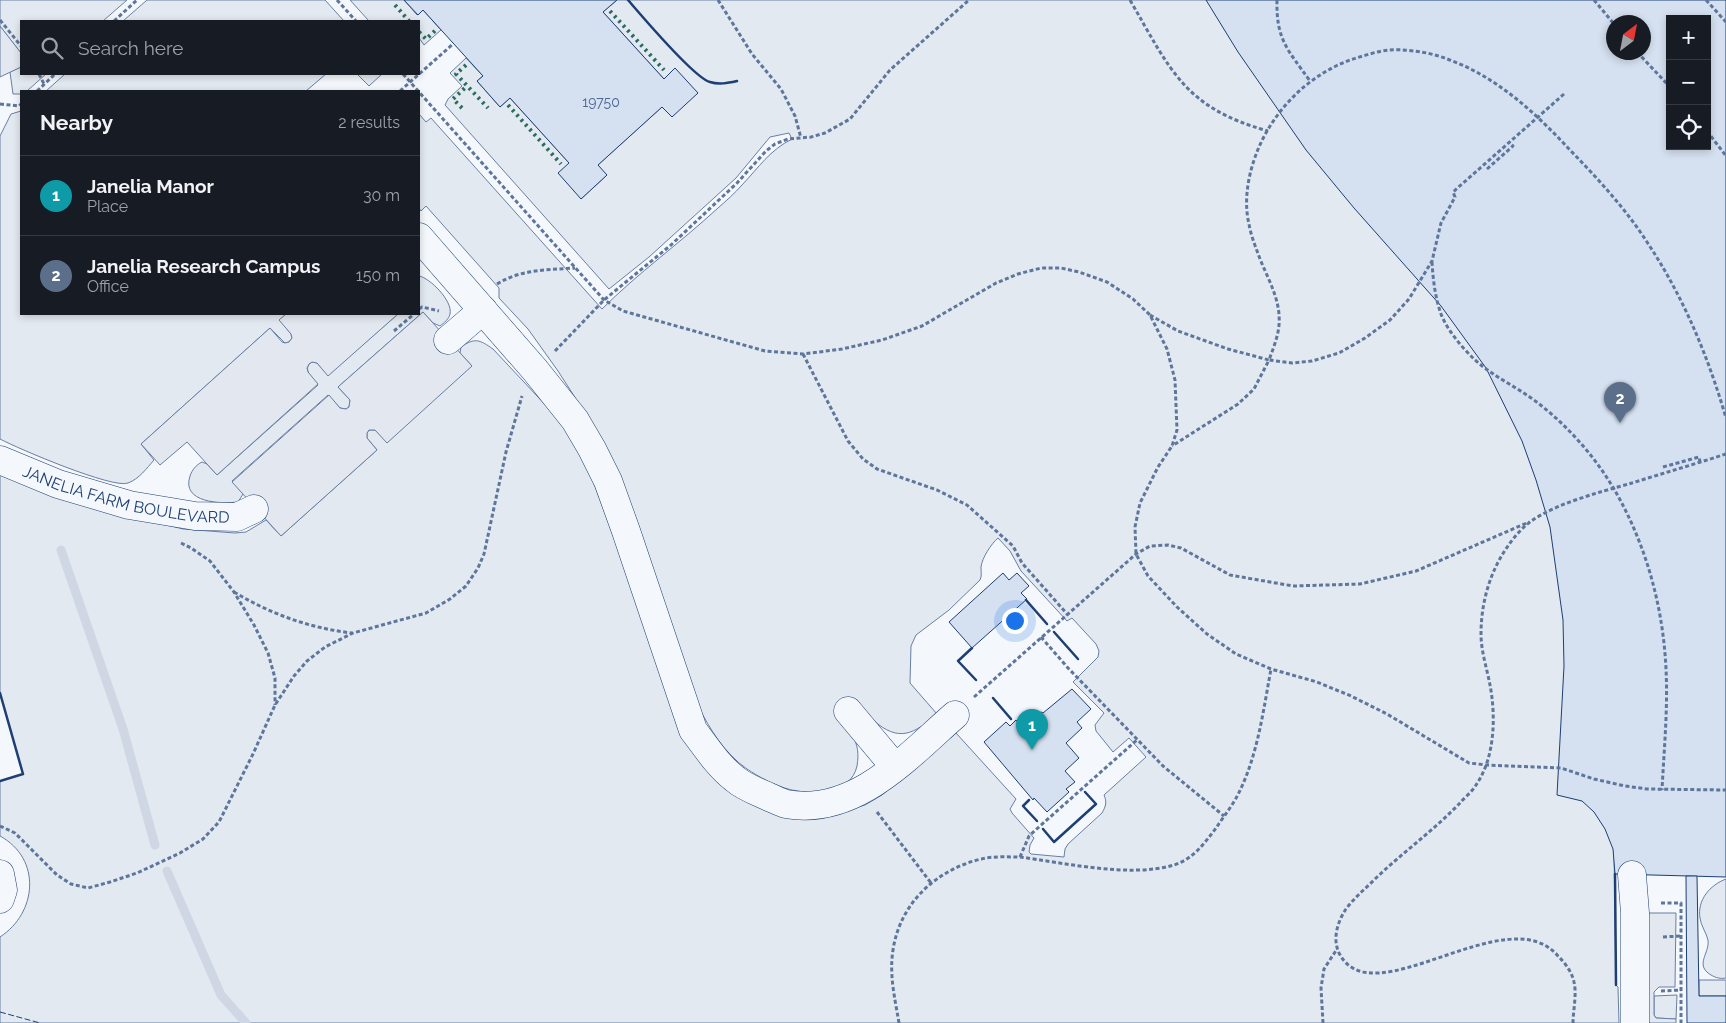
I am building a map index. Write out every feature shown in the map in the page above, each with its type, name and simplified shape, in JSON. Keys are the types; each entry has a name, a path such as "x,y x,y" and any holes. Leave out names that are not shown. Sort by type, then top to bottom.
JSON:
{"street":[{"path":"420,240 487,298 536,370 575,420 592,448 608,481 693,730 735,780 786,804 813,805 835,802 862,791 895,767 955,714"},
{"path":"448,340 487,298"},
{"name":"JANELIA FARM BOULEVARD","path":"0,460 58,484 129,505 204,516 237,517 254,509"},
{"path":"848,711 895,767"},
{"path":"0,874 3,890 0,899"},
{"path":"1632,875 1635,913 1635,1023"}],"path":[{"path":"115,20 137,0"},
{"path":"337,0 355,20"},
{"path":"718,0 752,54 781,89 795,116 801,138"},
{"path":"0,826 15,833 57,875 71,884 88,888 137,873 180,853 203,838 219,822 275,705 294,676 307,661 325,647 353,633 426,613 450,599 466,586 478,568 484,554 519,402 536,370 604,300 671,245 737,184 766,151 775,144 788,139 825,133 850,120 890,70 969,0"},
{"path":"1130,0 1159,52 1186,89 1229,119 1268,131"},
{"path":"1276,0 1279,32 1287,49 1310,80"},
{"path":"1594,0 1606,15"},
{"path":"1706,0 1726,22"},
{"path":"0,20 20,45"},
{"path":"420,74 453,44"},
{"path":"1172,446 1254,390 1269,360 1278,333 1279,309 1274,289 1260,258 1248,222 1247,194 1253,165 1272,123 1297,92 1310,80 1341,64 1364,56 1391,50 1416,51 1447,58 1489,79 1537,117 1618,201 1647,241 1690,317 1710,367 1726,418"},
{"path":"1645,60 1666,82"},
{"path":"40,75 44,84"},
{"path":"38,90 54,75"},
{"path":"404,75 418,90"},
{"path":"401,90 419,75"},
{"path":"420,92 604,300 623,311 756,349 803,354 842,349 882,340 914,329 953,309 996,283 1018,274 1041,268 1061,268 1107,282 1133,299 1150,314 1178,331 1228,349 1269,360 1292,363 1312,361 1339,353 1366,338 1390,320 1409,299 1432,261 1440,224 1456,197 1453,192 1564,94"},
{"path":"0,104 20,105"},
{"path":"1711,136 1726,156"},
{"path":"1488,169 1513,146 1509,142"},
{"path":"1432,261 1441,314 1455,337 1487,370 1533,399 1559,420 1596,463 1614,488 1637,533 1659,606 1666,669 1662,790"},
{"path":"487,298 508,278 530,271 576,268"},
{"path":"1150,314 1167,349 1175,380 1177,430 1172,446 1158,467 1140,503 1135,527 1136,554 1148,576 1177,607 1207,634 1236,654 1272,669 1317,682 1351,696 1387,714 1469,763 1561,768 1594,779 1626,786 1662,790 1726,790"},
{"path":"394,331 413,315"},
{"path":"803,354 848,441 863,459 877,469 937,490 967,505 1013,546 1022,563 1068,615"},
{"path":"1573,1023 1574,983 1565,963 1554,950 1541,942 1524,939 1487,942 1418,964 1376,974 1358,970 1340,956 1336,935 1338,925 1346,908 1391,864 1448,814 1476,785 1486,765 1491,742 1493,708 1481,636 1483,609 1495,567 1504,550 1522,528 1543,514 1561,507 1614,488 1726,454"},
{"path":"1663,467 1699,458 1700,462"},
{"path":"955,714 1136,554 1150,546 1168,544 1180,548 1230,575 1293,586 1360,584 1416,571 1535,519"},
{"path":"275,705 275,678 268,653 234,592 286,619 353,633"},
{"path":"1041,637 1068,668 1163,766 1224,816"},
{"path":"899,1023 892,983 893,950 900,927 909,908 920,893 948,871 983,859 1020,857 1118,870 1142,870 1174,865 1190,857 1206,842 1235,799 1249,767 1272,669"},
{"path":"1020,857 1023,848 1035,831 1138,739"},
{"path":"862,791 931,883"},
{"path":"1651,903 1680,903 1681,1023"},
{"path":"1323,1023 1321,988 1324,969 1337,948"}],"shaded area":[{"path":"0,0 127,0 104,20 20,20 20,52 0,26"},
{"path":"147,0 325,0 343,20 124,20"},
{"path":"350,0 404,0 417,15 423,10 441,30 424,45 420,39 420,20 368,20"},
{"path":"617,0 1476,0 1614,850 1616,985 1618,987 1619,1023 0,1023 0,937 12,927 22,914 30,886 23,858 14,846 0,836 0,781 23,774 0,693 0,475 62,499 183,529 235,533 246,532 266,520 281,536 377,450 367,438 369,430 375,430 387,442 471,365 460,353 461,347 474,341 484,343 493,349 567,428 589,470 692,749 833,815 865,805 882,795 956,733 1016,799 1010,809 1034,838 1029,852 1031,854 1064,857 1068,844 1102,813 1106,804 1104,795 1146,757 1129,738 1113,752 1096,731 1095,725 1104,713 1073,682 1098,657 1099,651 1096,644 1072,618 1067,621 1021,571 1010,551 998,538 990,547 983,560 980,580 949,610 916,635 911,646 910,683 937,714 921,727 906,733 891,732 873,720 852,734 858,750 858,761 853,776 847,783 838,788 818,792 797,791 783,787 747,769 731,756 718,740 698,706 585,413 528,329 499,298 499,288 426,206 421,211 420,210 420,115 426,122 431,118 602,309 727,200 771,154 792,139 789,133 770,137 736,178 649,257 609,289 445,105 448,99 462,86 450,73 466,58 483,76 477,81 500,107 510,98 569,163 581,199 606,176 598,165 662,107 675,68 664,79 603,12"},
{"path":"0,26 20,52 20,67 0,77"},
{"path":"20,67 20,75 45,75 28,90 20,90 20,94 13,94 10,72"},
{"path":"64,75 325,75 307,90 47,90"},
{"path":"358,75 381,75 369,86"},
{"path":"20,111 20,315 285,315 280,320 291,334 292,338 289,342 285,343 270,328 141,444 154,460 146,470 128,483 104,480 86,474 45,459 0,439 0,136 11,114"},
{"path":"420,276 429,281 440,291 450,309 449,318 440,326 433,323 423,312 420,315"},
{"path":"423,312 472,366 387,443 375,430 369,430 367,438 377,450 281,536 232,482 329,395 340,408 346,409 349,407 350,400 338,387"},
{"path":"285,315 397,315 328,376 317,363 312,362 309,364 308,372 318,384 217,475 187,442 160,465 141,444 270,328 282,342 289,342 292,338 291,334 279,320"},
{"path":"397,315 420,315 338,387 350,400 349,407 346,409 340,408 328,395 232,481 243,494 238,502 213,502 197,497 191,492 189,485 190,476 198,465 202,462 207,464 217,475 318,385 308,371 309,365 312,362 317,363 328,375"},
{"path":"1726,879 1726,978 1717,978 1706,971 1704,967 1703,963 1708,940 1701,921 1700,911 1703,899 1710,889"},
{"path":"1635,913 1676,913 1675,987 1659,987 1654,992 1654,1015 1656,1018 1676,1019 1676,1023 1635,1023"},
{"path":"1699,980 1726,980 1726,996 1699,996"},
{"path":"1677,995 1676,1019 1656,1018 1654,1015 1654,996"}],"building":[{"path":"404,0 617,0 603,12 664,79 675,68 698,93 672,117 662,107 598,165 607,175 581,199 558,173 569,163 510,98 500,107 477,81 483,76 423,10 418,15"},
{"path":"1206,0 1726,0 1726,877 1615,874 1613,849 1605,829 1594,812 1582,801 1557,795 1564,666 1563,620 1550,527 1522,441 1486,368 1441,306 1354,208 1306,150 1238,52"},
{"path":"1003,573 1009,580 1017,573 1029,586 1021,593 1027,599 972,648 949,622"},
{"path":"1072,689 1091,709 1077,722 1082,728 1066,743 1079,758 1065,771 1075,782 1066,789 1069,792 1047,812 1034,798 1033,800 984,742 1006,722 1010,726 1016,720 1023,728"},
{"path":"1686,876 1697,876 1699,996 1726,996 1726,1023 1687,1023"}],"waterway":[{"path":"61,550 123,729 155,845"},
{"path":"167,871 221,995 246,1023"}],"hedge":[{"path":"395,5 408,20"},
{"path":"610,11 664,70"},
{"path":"420,33 426,39 437,29"},
{"path":"466,65 456,74 488,108"},
{"path":"462,108 453,99 467,86"},
{"path":"508,105 561,164"}],"fence":[{"path":"0,1012 40,1023"}],"wall":[{"path":"628,0 668,46 702,78 717,83 737,81"},
{"path":"1026,600 1047,624"},
{"path":"1054,632 1078,659"},
{"path":"972,648 958,661 976,680"},
{"path":"0,693 23,774 0,781"},
{"path":"993,698 1011,719"},
{"path":"1043,829 1054,842 1096,804 1085,792"},
{"path":"1029,800 1023,806 1037,821"},
{"path":"1615,874 1616,985"}],"place":[{"name":"Janelia Research Campus","path":"1620,423"},
{"name":"Janelia Manor","path":"1032,750"}]}
